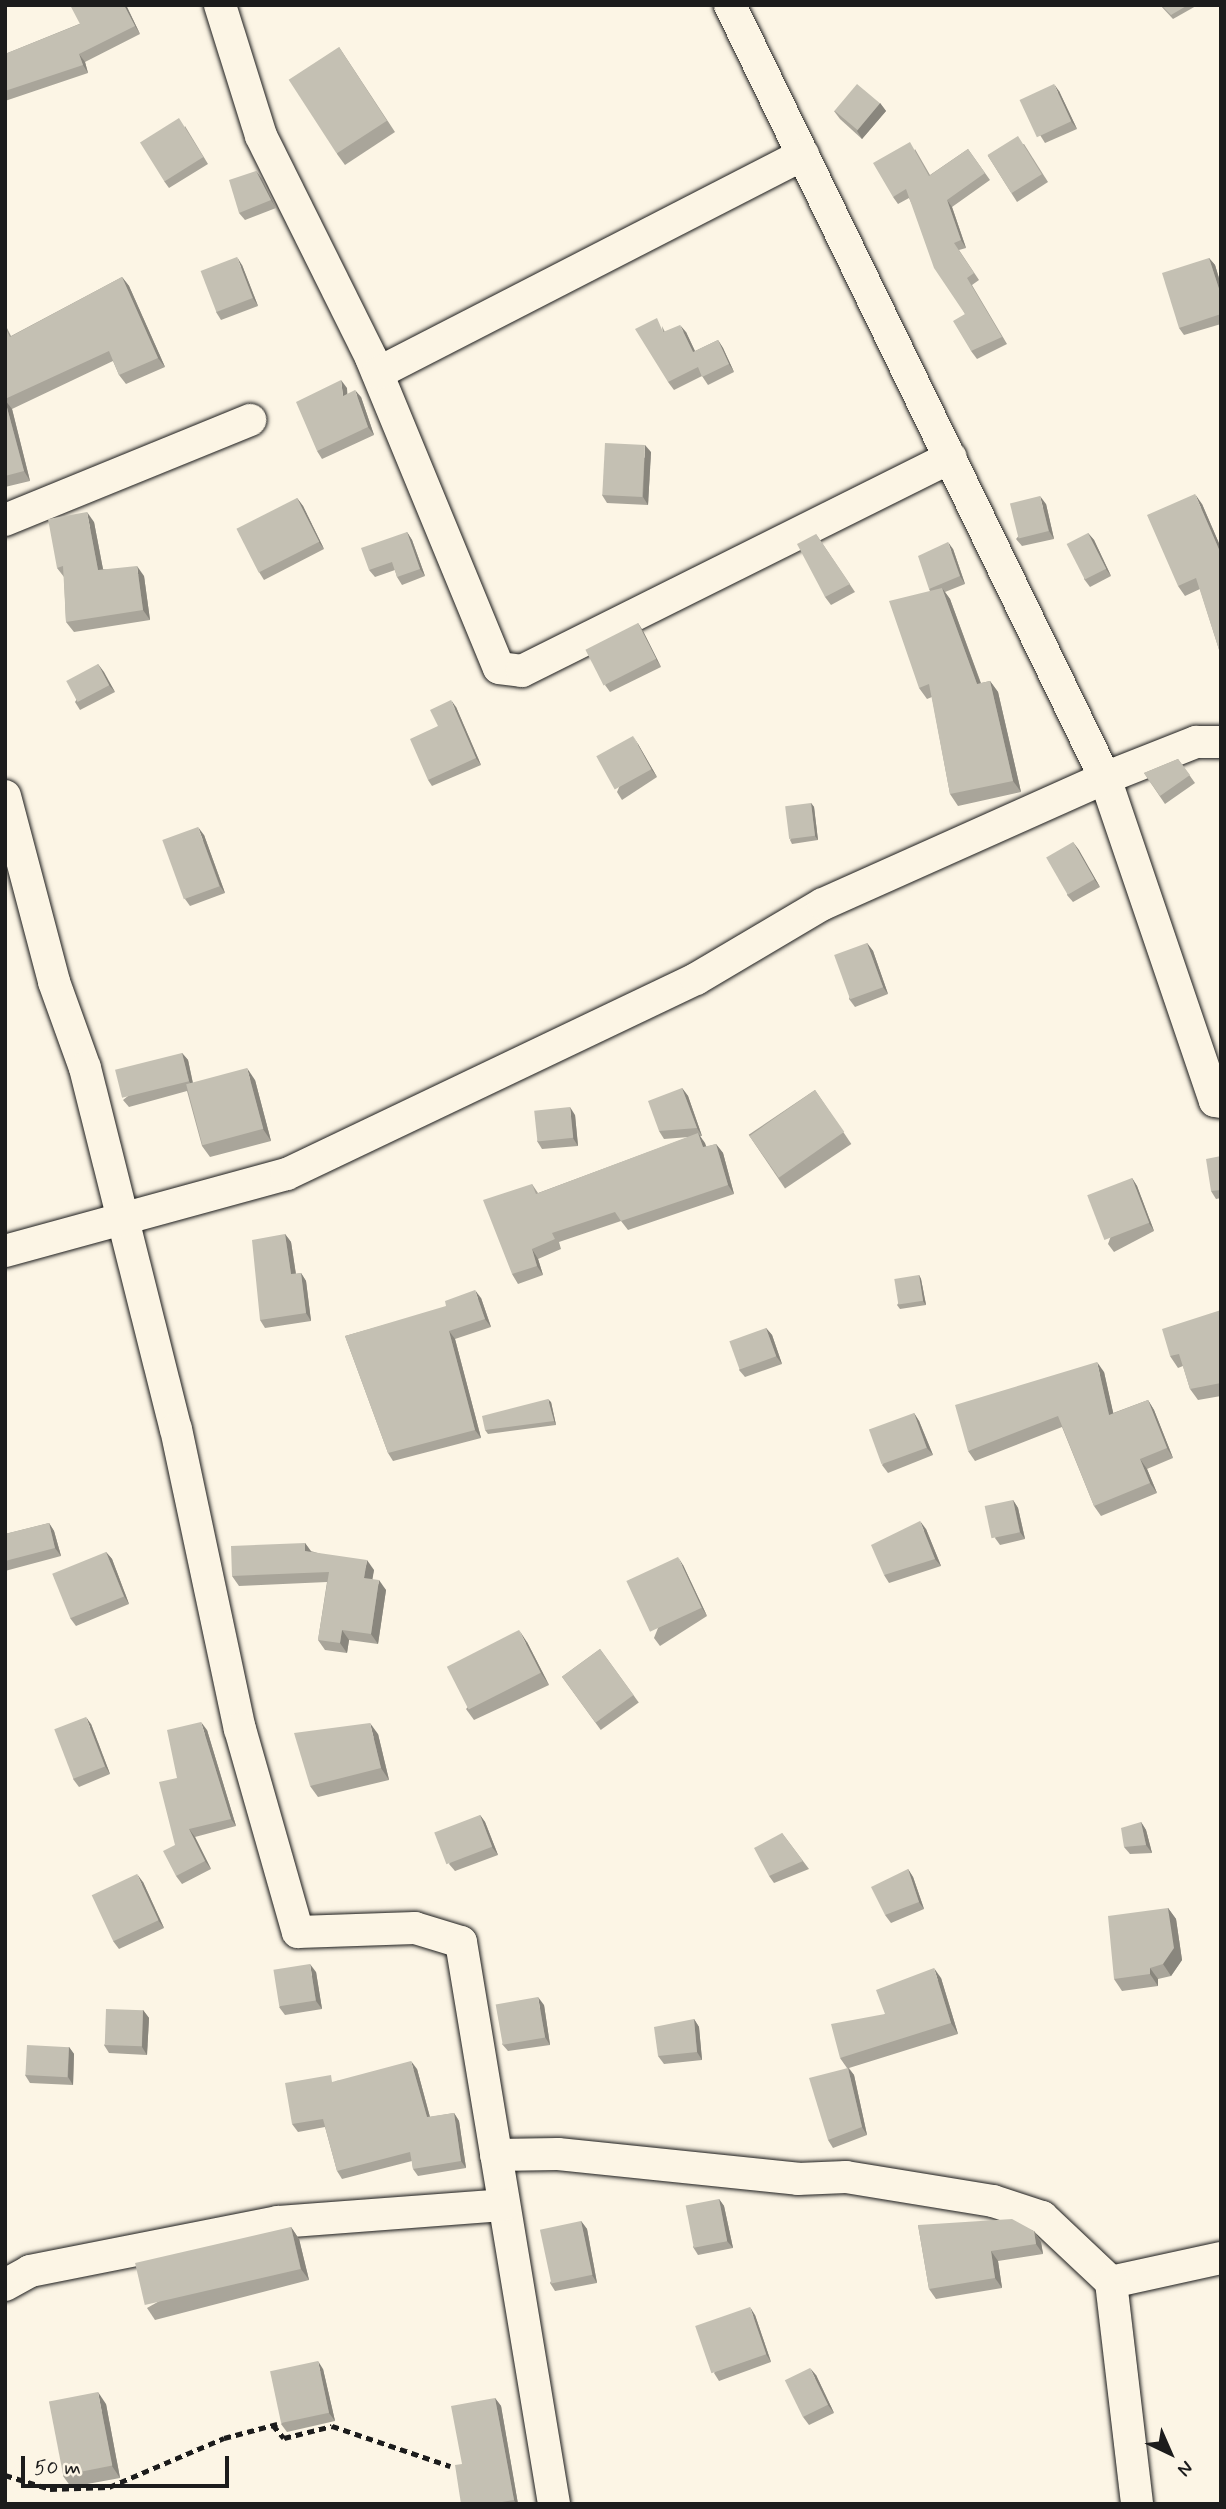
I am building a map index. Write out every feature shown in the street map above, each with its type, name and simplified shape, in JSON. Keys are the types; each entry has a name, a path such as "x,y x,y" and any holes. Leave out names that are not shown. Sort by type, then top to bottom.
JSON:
{"street":[{"path":"220,5 261,136 378,373 499,668 510,671 951,457"},
{"path":"730,5 1105,778 1215,1101 1221,1102"},
{"path":"378,373 803,155"},
{"path":"5,520 250,420"},
{"path":"5,1251 123,1224 287,1174 696,979 823,904 1105,778 1196,742 1221,742"},
{"path":"5,796 123,1224 176,1429 240,1729 298,1932 415,1928 461,1942 554,2504"},
{"path":"496,2155 846,2178 993,2201 1042,2217 1111,2282 1137,2504"},
{"path":"5,2285 30,2271 278,2222 503,2205"},
{"path":"1111,2282 1221,2258"}],"path":[{"path":"5,2475 50,2489 109,2487 224,2438 275,2425 284,2438 332,2426 450,2466"}],"building":[{"path":"70,5 124,5 135,26 79,54 83,65 5,91 5,54 80,24"},
{"path":"1161,5 1188,5 1171,15"},
{"path":"339,47 387,121 337,153 289,80"},
{"path":"857,84 880,103 857,130 835,111"},
{"path":"1054,84 1071,121 1037,137 1020,100"},
{"path":"179,118 203,157 164,181 140,142"},
{"path":"1018,136 1042,174 1011,193 987,155"},
{"path":"910,142 929,176 968,149 985,173 947,200 961,240 954,243 974,273 967,278 1002,337 971,351 953,321 965,314 934,268 906,189 893,197 873,163"},
{"path":"256,171 271,200 239,213 229,180"},
{"path":"237,257 253,298 216,312 201,271"},
{"path":"1209,258 1221,295 1221,314 1179,328 1162,273"},
{"path":"122,277 158,358 119,375 109,351 5,399 5,327 10,337"},
{"path":"657,318 663,332 680,325 693,352 718,340 729,364 702,377 698,367 668,382 635,329"},
{"path":"341,380 343,396 355,390 368,427 317,451 296,402"},
{"path":"5,400 24,471 5,476"},
{"path":"605,443 645,445 642,497 602,495"},
{"path":"1195,494 1221,554 1221,656 1196,578 1178,586 1147,515"},
{"path":"1040,496 1049,531 1019,538 1010,503"},
{"path":"297,498 319,542 259,573 236,529"},
{"path":"87,512 98,570 137,566 143,610 66,622 63,566 57,568 48,519"},
{"path":"407,532 420,569 397,577 392,562 369,570 361,548"},
{"path":"1088,533 1106,569 1085,580 1067,544"},
{"path":"816,534 850,584 825,597 797,544"},
{"path":"948,542 960,576 929,589 918,556"},
{"path":"942,588 977,684 990,681 1013,781 950,794 929,684 919,688 889,601"},
{"path":"638,623 656,659 604,685 585,650"},
{"path":"98,664 109,685 77,702 66,681"},
{"path":"451,700 476,758 428,780 410,739 438,726 430,710"},
{"path":"633,736 651,769 615,790 596,756"},
{"path":"1178,759 1190,775 1160,796 1144,773"},
{"path":"811,803 815,836 789,839 785,806"},
{"path":"198,827 220,886 184,899 162,840"},
{"path":"1073,842 1094,879 1068,895 1046,858"},
{"path":"867,943 883,987 850,999 834,955"},
{"path":"182,1053 189,1081 122,1098 115,1070"},
{"path":"247,1068 263,1129 202,1145 186,1084"},
{"path":"682,1088 697,1128 659,1131 648,1101"},
{"path":"815,1090 844,1132 779,1178 749,1136"},
{"path":"570,1107 573,1138 537,1142 534,1111"},
{"path":"698,1133 703,1147 716,1144 728,1185 621,1221 615,1212 552,1233 555,1239 532,1249 537,1266 512,1274 483,1200 532,1184 536,1194"},
{"path":"1221,1156 1221,1190 1211,1191 1206,1159"},
{"path":"1132,1178 1149,1223 1104,1240 1087,1195"},
{"path":"285,1234 291,1274 301,1273 306,1313 260,1320 252,1240"},
{"path":"919,1275 923,1301 898,1305 894,1279"},
{"path":"475,1290 485,1319 449,1331 475,1430 388,1453 345,1336 446,1306 445,1301"},
{"path":"1221,1310 1221,1383 1190,1389 1179,1354 1170,1356 1162,1329"},
{"path":"766,1328 776,1356 740,1370 729,1341"},
{"path":"1097,1362 1109,1415 1148,1400 1167,1448 1140,1459 1150,1483 1094,1506 1058,1416 968,1451 955,1405"},
{"path":"548,1399 554,1421 485,1430 482,1416"},
{"path":"914,1413 927,1448 882,1464 869,1429"},
{"path":"1013,1500 1020,1532 991,1538 985,1506"},
{"path":"920,1521 935,1559 884,1575 871,1545"},
{"path":"49,1523 55,1548 5,1561 5,1534"},
{"path":"305,1543 305,1551 367,1560 364,1578 379,1580 371,1634 342,1630 340,1643 318,1640 329,1572 232,1576 231,1546"},
{"path":"106,1552 124,1597 70,1618 52,1574"},
{"path":"678,1557 702,1608 650,1632 626,1581"},
{"path":"519,1630 541,1673 469,1710 447,1667"},
{"path":"600,1649 634,1695 595,1723 562,1677"},
{"path":"86,1717 105,1766 73,1779 54,1729"},
{"path":"201,1722 231,1819 189,1829 205,1861 176,1876 163,1851 175,1845 159,1782 177,1778 167,1730"},
{"path":"370,1723 381,1768 310,1786 294,1733"},
{"path":"480,1815 492,1847 446,1864 434,1833"},
{"path":"1141,1822 1146,1845 1124,1847 1121,1828"},
{"path":"782,1833 803,1861 769,1876 754,1848"},
{"path":"908,1869 919,1902 885,1915 871,1887"},
{"path":"137,1874 159,1920 113,1941 92,1895"},
{"path":"1168,1908 1174,1948 1163,1964 1150,1968 1150,1974 1114,1979 1108,1916"},
{"path":"310,1964 316,2001 279,2006 273,1970"},
{"path":"934,1968 951,2023 840,2058 831,2024 885,2014 876,1990"},
{"path":"538,1997 545,2037 503,2045 496,2004"},
{"path":"106,2009 143,2010 142,2046 105,2045"},
{"path":"694,2019 697,2052 658,2056 654,2027"},
{"path":"27,2045 69,2047 67,2077 25,2075"},
{"path":"411,2061 427,2117 454,2113 461,2161 413,2169 410,2152 337,2171 323,2119 292,2124 285,2083 331,2075 332,2082"},
{"path":"848,2068 862,2127 828,2140 809,2078"},
{"path":"719,2199 727,2241 694,2248 686,2205"},
{"path":"1012,2219 1034,2231 1036,2244 991,2251 995,2278 929,2289 918,2225"},
{"path":"581,2221 592,2275 551,2284 540,2230"},
{"path":"291,2227 301,2269 145,2305 135,2263"},
{"path":"750,2307 766,2354 711,2373 695,2326"},
{"path":"318,2361 329,2413 281,2423 270,2371"},
{"path":"810,2368 828,2405 803,2417 785,2380"},
{"path":"98,2392 112,2466 63,2475 49,2402"},
{"path":"495,2398 514,2500 490,2504 461,2504 455,2465 462,2464 451,2406"}]}
